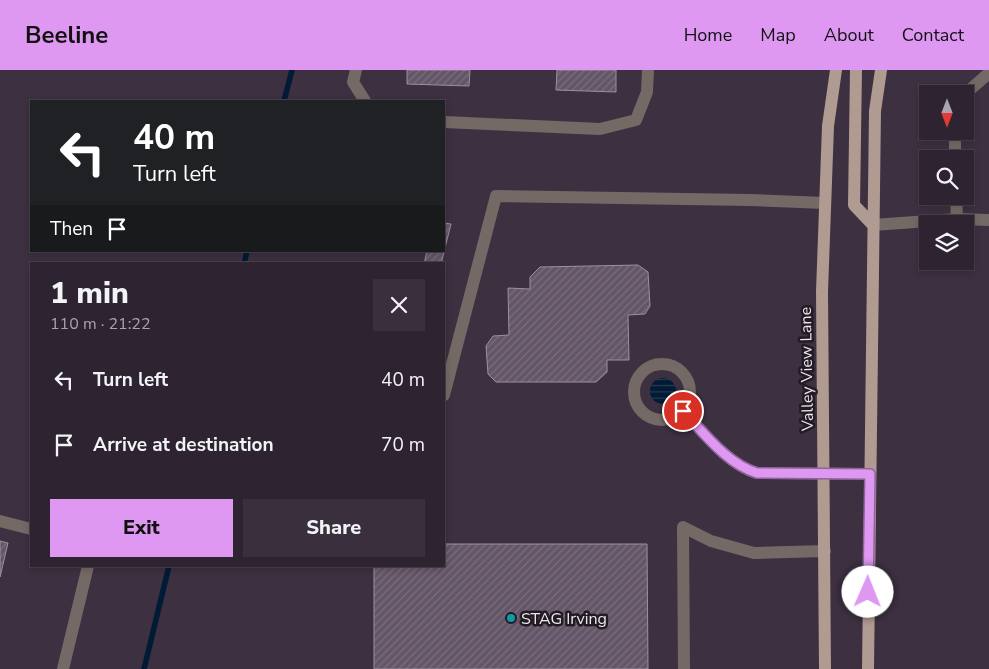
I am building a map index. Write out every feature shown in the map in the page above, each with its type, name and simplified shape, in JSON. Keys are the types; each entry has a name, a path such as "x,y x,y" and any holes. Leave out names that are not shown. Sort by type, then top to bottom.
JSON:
{"main road":[{"name":"Valley View Lane","path":"825,669 822,292 828,126 836,70"},
{"path":"856,70 854,206 873,225"},
{"path":"868,669 875,111 881,70"}],"lane":[{"path":"356,70 353,82 364,100"},
{"path":"445,122 600,128 636,120 647,92 648,70"},
{"path":"974,86 989,73"},
{"path":"445,391 496,196 825,203"},
{"path":"974,220 989,220"},
{"path":"873,225 919,222"},
{"path":"667,365 682,374 688,382 690,392 688,402 683,411 665,420 655,419 646,415 639,408 635,399 636,381 642,373 656,366 667,365"},
{"path":"683,411 733,461 746,470 757,473 870,474"},
{"path":"0,521 30,529"},
{"path":"684,669 683,527 711,541 754,553 825,551"},
{"path":"63,669 88,567"}],"water":[{"path":"663,378 672,382 676,391 672,400 663,404 654,400 650,391 654,382"}],"building":[{"path":"407,70 470,70 469,86 407,84"},
{"path":"557,70 616,70 616,92 556,90"},
{"path":"445,223 451,224 445,248"},
{"path":"427,252 444,252 442,262 424,262"},
{"path":"638,265 648,272 650,306 645,314 628,315 629,360 607,360 607,372 596,382 496,382 488,374 486,346 493,336 509,335 508,288 530,289 530,277 540,267"},
{"path":"0,541 8,543 0,577"},
{"name":"STAG Irving","path":"445,544 647,544 648,669 374,669 374,567 445,567"}],"waterway":[{"path":"284,100 292,70"},
{"path":"244,262 247,252"},
{"path":"144,669 169,567"}],"place":[{"name":"STAG Irving","path":"511,618"}],"route":[{"path":"683,411 733,461 746,470 757,473 870,474 868,592"}]}
